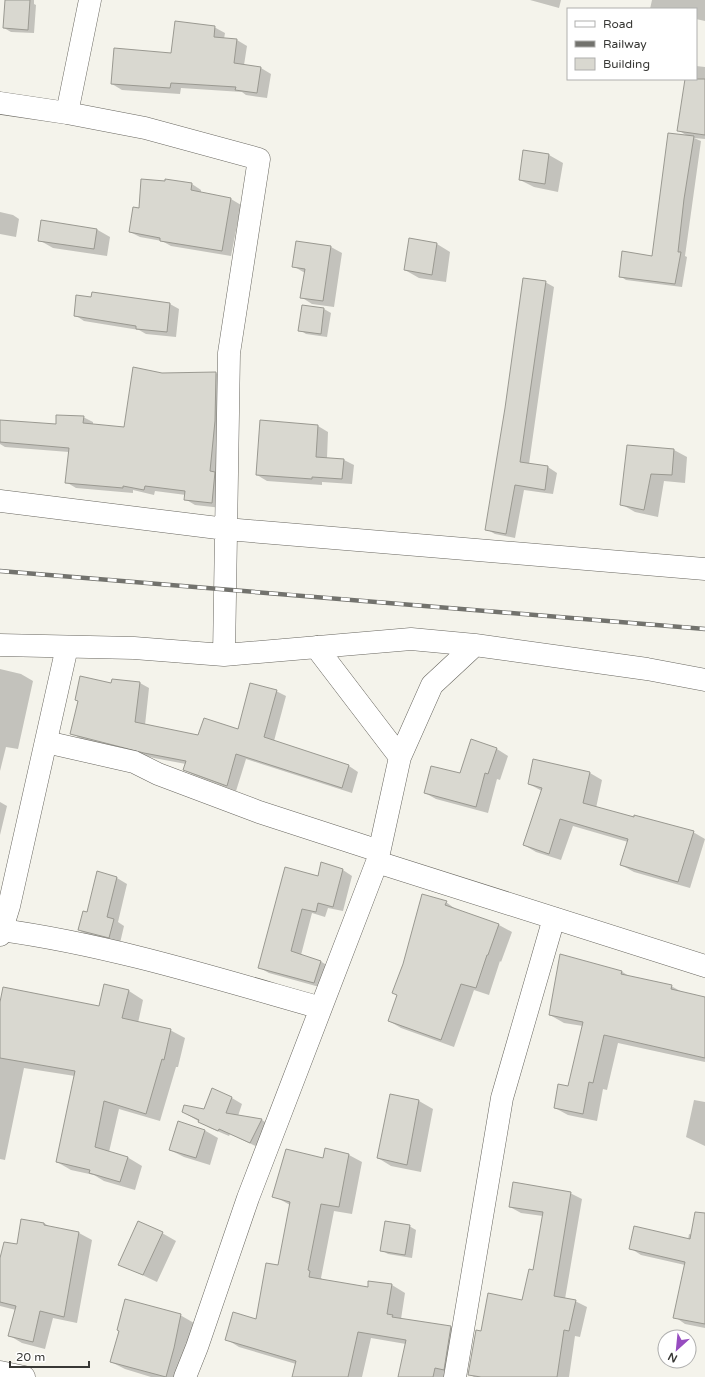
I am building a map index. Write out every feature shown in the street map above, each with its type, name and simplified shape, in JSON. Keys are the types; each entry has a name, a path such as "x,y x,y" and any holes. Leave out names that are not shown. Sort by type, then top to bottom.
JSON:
{"street":[{"path":"67,113 90,0"},
{"path":"0,103 67,113 145,128 259,159 229,353 224,654"},
{"path":"0,501 226,529 705,569"},
{"path":"0,645 134,648 224,654 411,639 475,645 647,669 705,680"},
{"path":"185,1377 197,1347 248,1198 378,857 400,757 432,685 475,645"},
{"path":"67,647 9,906 1,932 52,937 169,965 321,1008"},
{"path":"316,647 400,757"},
{"path":"46,742 134,762 158,774 378,857 554,918 705,966"},
{"path":"455,1377 502,1098 554,918"},
{"path":"0,1372 24,1377"}],"building":[{"path":"5,0 30,0 28,30 3,28"},
{"path":"175,21 215,26 214,37 237,39 234,63 261,67 257,93 235,90 236,87 171,83 170,88 111,84 114,48 171,53"},
{"path":"705,79 705,135 677,131 685,80"},
{"path":"668,133 694,136 684,199 678,252 681,252 675,284 619,277 622,251 652,256"},
{"path":"523,150 549,154 545,184 519,180"},
{"path":"141,179 165,181 165,179 192,183 191,190 231,198 222,251 160,241 160,238 129,232 133,207 139,208"},
{"path":"41,220 97,229 94,249 38,241"},
{"path":"409,238 437,243 432,275 404,270"},
{"path":"296,241 331,246 323,301 300,298 305,269 292,267"},
{"path":"523,278 546,281 520,462 548,466 545,490 515,485 506,534 485,530 505,408"},
{"path":"92,292 170,303 167,332 136,329 136,326 74,316 76,295 91,297"},
{"path":"302,305 324,308 321,334 298,331"},
{"path":"133,367 162,373 216,372 215,421 210,471 215,472 212,503 184,500 185,491 145,486 144,490 123,486 123,488 65,483 69,448 0,442 0,420 56,424 56,415 84,416 83,423 124,427"},
{"path":"260,420 318,425 316,457 344,459 342,479 312,477 312,479 256,475"},
{"path":"627,445 674,449 672,475 651,474 644,510 620,505"},
{"path":"80,676 111,683 112,679 140,682 135,722 198,735 204,718 238,729 250,683 277,690 264,737 349,765 342,788 236,754 227,786 183,770 186,761 144,753 70,734 78,701 75,700"},
{"path":"471,739 497,748 488,774 485,773 476,807 424,793 431,766 460,773"},
{"path":"533,759 590,772 583,803 694,831 678,882 620,865 628,839 560,819 549,854 523,845 542,788 528,784"},
{"path":"321,862 343,869 333,907 318,903 316,912 302,909 291,951 321,961 314,983 258,968 285,867 318,876"},
{"path":"97,871 117,877 107,917 114,919 109,938 78,930 83,911 87,912"},
{"path":"422,894 447,901 445,905 499,924 476,988 461,984 441,1040 388,1021 397,995 392,993 403,964"},
{"path":"560,954 622,971 621,974 672,985 671,989 705,997 705,1058 604,1035 593,1083 589,1082 583,1114 554,1108 558,1084 568,1086 583,1022 549,1015"},
{"path":"104,984 129,990 122,1018 171,1029 164,1060 162,1059 146,1114 104,1101 95,1147 128,1157 120,1182 89,1173 90,1170 56,1162 75,1071 0,1058 0,1002 3,987 99,1006"},
{"path":"212,1088 232,1097 226,1113 262,1119 250,1143 219,1129 218,1131 198,1122 199,1120 182,1112 184,1105 204,1109"},
{"path":"390,1094 419,1100 407,1165 377,1158"},
{"path":"178,1121 205,1130 196,1158 169,1150"},
{"path":"325,1148 349,1154 339,1207 321,1204 308,1270 310,1271 309,1277 368,1287 368,1281 392,1284 387,1314 393,1315 392,1317 451,1326 444,1370 435,1368 433,1377 398,1377 406,1340 358,1332 348,1377 292,1377 296,1361 225,1340 233,1312 256,1319 266,1263 278,1265 290,1202 272,1197 286,1149 323,1158"},
{"path":"513,1182 571,1192 554,1296 576,1300 569,1331 564,1330 557,1377 481,1377 468,1375 476,1330 481,1331 488,1293 522,1300 529,1269 533,1270 543,1212 509,1207"},
{"path":"695,1212 705,1213 705,1324 673,1318 685,1262 629,1249 634,1226 690,1239"},
{"path":"21,1219 79,1232 64,1317 40,1311 33,1342 8,1336 16,1306 0,1302 0,1258 4,1242 17,1244"},
{"path":"138,1221 163,1232 143,1275 118,1265"},
{"path":"385,1221 410,1225 405,1255 380,1251"},
{"path":"125,1299 181,1314 166,1377 110,1362 119,1331 117,1330"}],"railway":[{"path":"0,571 705,629"}]}
